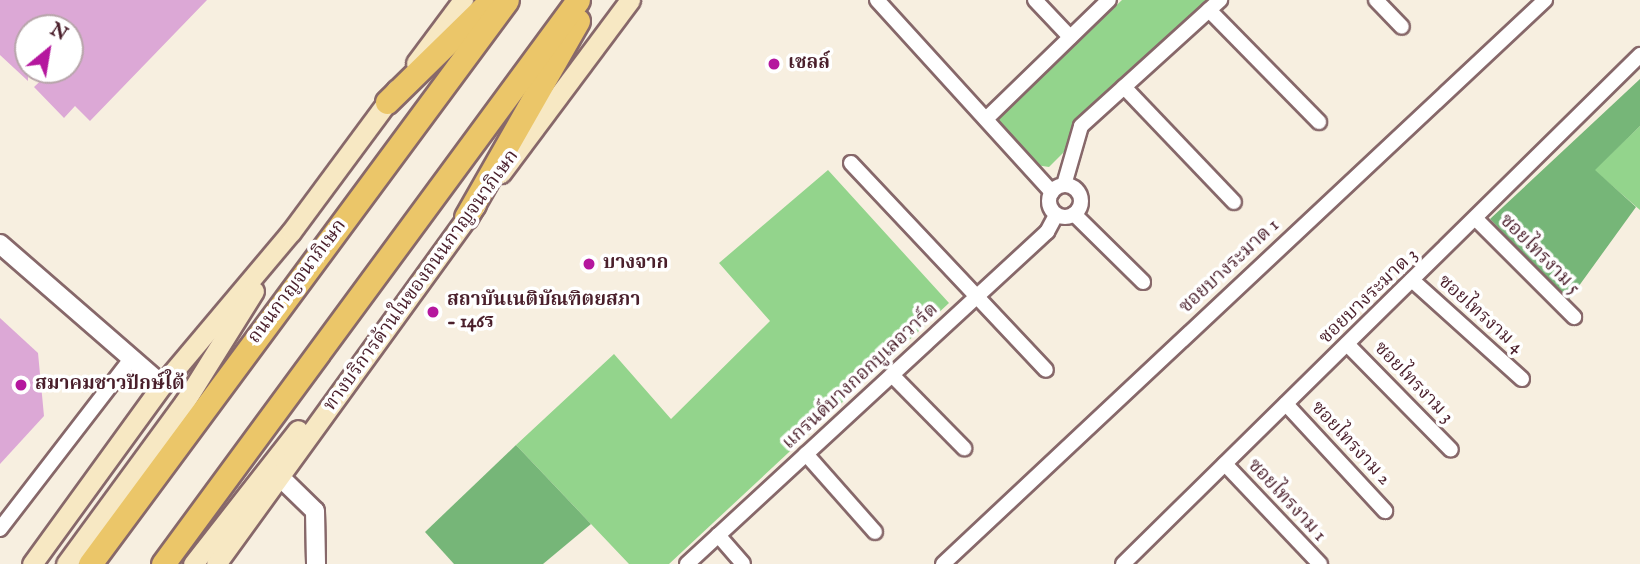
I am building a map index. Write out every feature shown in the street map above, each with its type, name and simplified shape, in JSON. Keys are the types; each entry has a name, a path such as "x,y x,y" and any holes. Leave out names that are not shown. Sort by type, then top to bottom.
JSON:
{"highway":[{"path":"387,102 491,0"},
{"name":"ถนนกาญจนาภิเษก","path":"90,564 507,0"},
{"path":"163,564 578,0"},
{"path":"466,217 590,0"}],"main road":[{"path":"33,564 162,385 291,232 463,0"},
{"name":"ทางบริการด้านในของถนนกาญจนาภิเษก","path":"216,564 376,339 630,0"},
{"path":"66,564 184,403 291,232"},
{"path":"193,564 376,339"}],"street":[{"path":"877,0 986,119 1058,189 1080,197 1074,214"},
{"path":"1035,0 1070,37"},
{"path":"986,119 1108,0"},
{"path":"1376,0 1402,27"},
{"name":"ซอยบางระมาด 1","path":"943,564 1545,0"},
{"path":"1143,282 1074,214 1056,215 1058,189 1081,127 1214,5 1319,122"},
{"name":"ซอยบางระมาด 3","path":"1123,564 1412,280 1478,221 1640,55"},
{"path":"1124,87 1234,202"},
{"path":"851,163 1046,370"},
{"name":"แกรนด์บางกอกบูเลอวาร์ด","path":"687,564 1047,232 1056,215"},
{"name":"ซอยไทรงาม 5","path":"1478,221 1574,317"},
{"path":"0,244 130,360 162,385"},
{"name":"ซอยไทรงาม 4","path":"1412,280 1522,379"},
{"name":"ซอยไทรงาม 3","path":"1347,344 1451,450"},
{"path":"0,529 130,360"},
{"path":"892,374 964,449"},
{"name":"ซอยไทรงาม 2","path":"1286,404 1385,511"},
{"path":"806,454 875,532"},
{"name":"ซอยไทรงาม 1","path":"1225,464 1320,564"},
{"path":"279,477 315,511 316,564"},
{"path":"719,535 743,564"}],"green space":[{"path":"1122,0 1216,0 1049,167 1036,165 997,121"},
{"path":"1640,79 1640,126 1595,170 1636,207 1568,301 1490,219"},
{"path":"1640,126 1640,210 1594,170"},
{"path":"828,170 949,303 669,564 629,564 516,445 614,354 671,419 770,321 719,263"},
{"path":"516,445 591,524 543,564 454,564 425,532"}],"building":[{"path":"0,0 207,0 90,121 75,106 64,118 34,87 37,84 84,84 84,14 14,14 14,68 0,55"},
{"name":"สมาคมชาวปักษ์ใต้","path":"0,318 38,353 44,416 0,464"}],"place":[{"name":"เชลล์","path":"774,64"},
{"name":"บางจาก","path":"589,264"},
{"name":"สถาบันเนติบัณฑิตยสภา - 146ร","path":"433,312"},
{"name":"สมาคมชาวปักษ์ใต้","path":"21,385"}]}
